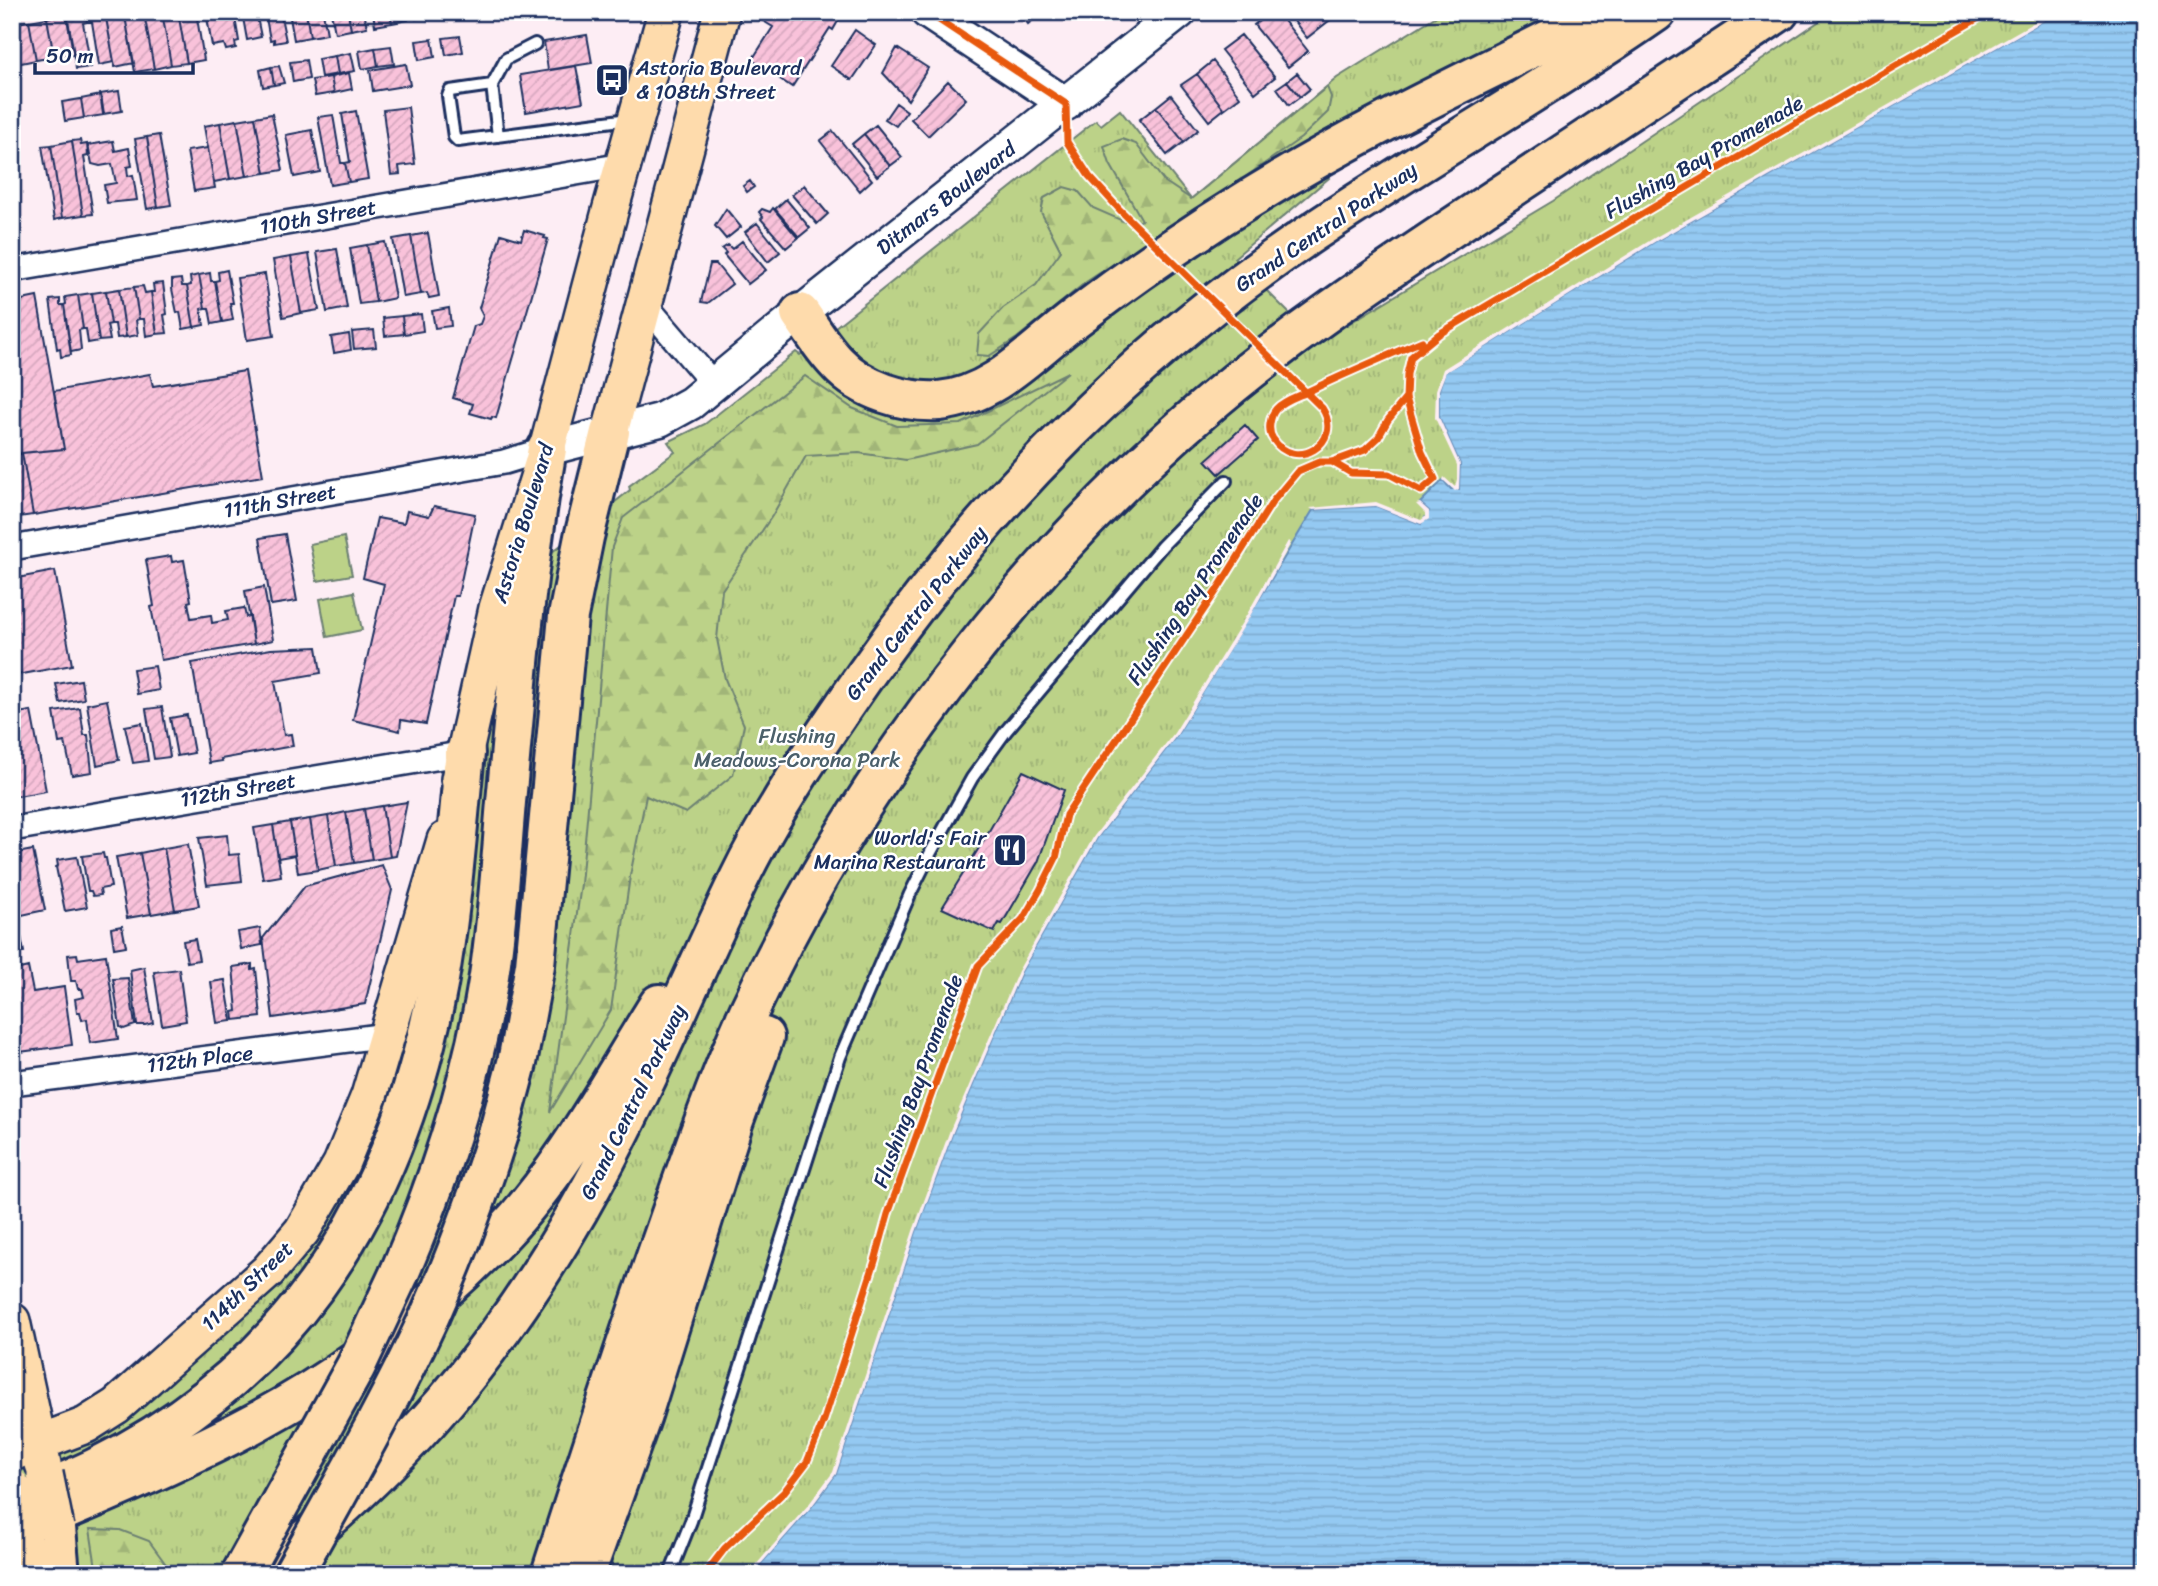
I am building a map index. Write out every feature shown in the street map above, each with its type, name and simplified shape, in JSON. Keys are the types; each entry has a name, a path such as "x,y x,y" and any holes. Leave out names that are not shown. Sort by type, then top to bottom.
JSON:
{"highway":[{"path":"800,313 838,364 868,386 920,401 958,398 990,385 1123,282 1242,203 1386,121 1603,12"},
{"name":"Grand Central Parkway","path":"265,1574 375,1476 419,1431 517,1308 579,1209 614,1144 650,1074 739,878 823,738 917,604 994,513 1128,377 1187,325 1311,234 1571,71 1656,12"},
{"path":"551,1574 672,1209 706,1113 751,1007 785,940 842,841 903,747 967,660 1040,571 1119,488 1193,418 1262,360 1386,271 1779,12"},
{"path":"290,1574 394,1388 430,1315 461,1243 499,1131 519,1050 535,965 568,616 610,432"},
{"path":"241,1574 356,1366 399,1274 432,1191 457,1116 476,1045 489,976 524,613 547,449"},
{"path":"585,1574 653,1379 733,1123 785,983 856,835 907,749 967,660"},
{"path":"12,1505 109,1462 162,1432 195,1409 245,1367 274,1337 306,1300 358,1222 384,1169 424,1044 444,942 465,753"},
{"path":"62,1574 31,1544 163,1468 293,1401 365,1353 440,1292 501,1235 538,1191 593,1109 739,878"},
{"path":"600,1574 653,1379"}],"main road":[{"name":"Astoria Boulevard","path":"387,1035 432,886 465,753 496,608 547,449 666,12"},
{"path":"610,432 722,12"},
{"name":"114th Street","path":"24,1469 116,1406 268,1271 285,1252 310,1220 341,1164 369,1096 387,1035"},
{"path":"12,1321 31,1544"}],"street":[{"path":"927,12 1066,104"},
{"name":"Ditmars Boulevard","path":"547,449 666,417 682,409 1180,12"},
{"name":"110th Street","path":"12,270 623,165"},
{"path":"644,303 714,385"},
{"name":"111th Street","path":"12,548 504,463 547,449"},
{"name":"112th Street","path":"12,830 465,753"},
{"name":"112th Place","path":"12,1083 387,1035"}],"lane":[{"path":"531,15 545,12"},
{"path":"498,136 492,85 506,59 535,44"},
{"path":"492,85 450,91 448,96 454,137 458,141 636,118"},
{"path":"670,1574 688,1529 840,1057 905,905 931,852 972,778 999,740 1162,546 1226,481"}],"green space":[{"name":"Flushing Meadows-Corona Park","path":"1443,12 1563,12 1326,173 1329,178 1234,258 1318,342 1553,201 1833,12 2059,12 1656,241 1460,464 1459,489 1429,511 1429,519 841,1462 812,1506 752,1574 12,1574 12,1475 88,1442 126,1417 280,1282 311,1248 351,1183 462,866 517,580 630,490 629,486 675,452 668,442 705,424 796,352 800,355 1096,120 1101,125 1120,110 1191,199 1337,78"},
{"path":"1327,87 1331,97 1328,112 1301,138 1086,282 1017,338 989,356 977,355 979,334 1003,308 1036,285 1061,251 1041,212 1044,198 1064,187 1078,191 1093,208 1132,225 1142,220 1110,164 1104,146 1122,139 1136,144 1164,181 1191,199"},
{"path":"1068,372 977,444 906,460 859,453 806,456 772,516 722,590 717,639 725,679 744,725 733,775 686,813 646,796 630,876 611,1010 550,1112 581,884 612,547 623,518 805,376 852,408 897,426 961,424"},
{"path":"344,537 352,575 317,581 310,544"},
{"path":"354,592 362,630 327,637 320,599"},
{"path":"90,1529 120,1530 149,1541 173,1574 97,1574"}],"water":[{"path":"2059,12 2146,12 2146,1574 752,1574 812,1506 836,1474 916,1232 953,1132 1021,972 1097,838 1177,735 1313,510 1376,506 1421,524 1429,511 1420,503 1443,480 1451,489 1459,489 1460,464 1439,417 1439,390 1445,372 1656,241"}],"pier":[{"path":"2052,12 2059,12 1656,241 1446,372 1439,390 1439,417 1460,464 1459,489 1455,491 1443,480 1444,477 1455,487 1457,465 1435,418 1436,390 1443,369 1654,238"},
{"path":"1376,502 1421,520 1425,513 1416,504 1420,503 1429,511 1429,519 1421,524 1375,506 1310,508"},
{"path":"1288,541 1291,543 1249,618 1177,735 1097,838 1021,972 953,1132 916,1232 836,1474 812,1506 752,1574 748,1574 833,1472 913,1231 950,1130 1018,971 1094,836 1174,733 1246,616"}],"building":[{"path":"86,12 105,12 114,62 99,65 92,22 87,22"},
{"path":"86,12 87,22 83,23 91,67 76,69 66,13"},
{"path":"124,12 134,63 115,67 105,13"},
{"path":"162,12 178,12 187,63 171,65"},
{"path":"162,12 171,65 154,69 144,13"},
{"path":"178,12 196,12 204,60 187,63"},
{"path":"206,12 234,12 239,41 235,42 236,48 226,50 224,44 212,46"},
{"path":"242,12 256,12 261,37 247,40"},
{"path":"265,12 280,12 286,41 274,43 274,39 270,40"},
{"path":"289,12 306,12 310,37 294,40"},
{"path":"306,12 323,12 327,34 310,37"},
{"path":"331,12 348,12 351,30 335,33"},
{"path":"348,12 364,12 367,27 351,30"},
{"path":"373,12 390,12 392,23 375,26"},
{"path":"390,12 407,12 408,20 392,23"},
{"path":"415,12 431,12 432,16 416,19"},
{"path":"765,12 837,12 841,16 833,30 830,28 792,87 752,60 773,27 760,19"},
{"path":"1014,12 1043,12 1028,24 1022,16 1018,18"},
{"path":"1270,12 1277,12 1308,51 1288,67 1254,25"},
{"path":"1287,12 1324,12 1330,20 1307,38"},
{"path":"144,13 154,69 135,72 125,16"},
{"path":"67,14 74,54 54,57 47,18"},
{"path":"47,18 54,57 36,60 29,21"},
{"path":"29,21 36,60 16,64 12,24"},
{"path":"855,30 876,45 852,80 831,66"},
{"path":"587,35 592,63 548,70 544,42"},
{"path":"1241,35 1275,77 1255,93 1221,50"},
{"path":"460,36 463,52 446,55 443,38"},
{"path":"432,39 435,57 419,60 416,41"},
{"path":"391,46 394,64 378,66 375,48"},
{"path":"375,48 378,66 362,69 359,51"},
{"path":"897,48 928,68 908,100 883,73"},
{"path":"351,53 355,71 338,74 335,56"},
{"path":"335,56 338,74 321,77 318,59"},
{"path":"306,60 309,79 293,82 290,62"},
{"path":"1213,61 1240,97 1224,109 1197,74"},
{"path":"406,64 410,85 373,91 370,70"},
{"path":"279,66 284,83 274,85 271,67"},
{"path":"576,66 583,102 526,112 520,75"},
{"path":"271,67 274,85 263,87 260,70"},
{"path":"349,73 352,89 334,93 331,77"},
{"path":"1297,73 1310,89 1300,97 1287,81"},
{"path":"1197,74 1224,109 1209,121 1181,85"},
{"path":"331,77 334,93 315,96 312,80"},
{"path":"948,81 966,99 928,136 911,119"},
{"path":"1287,81 1300,97 1289,105 1277,88"},
{"path":"119,91 122,111 103,114 100,94"},
{"path":"101,95 104,115 84,118 81,99"},
{"path":"1171,95 1198,130 1184,142 1156,107"},
{"path":"81,99 84,118 65,121 62,102"},
{"path":"896,103 907,111 896,126 885,119"},
{"path":"408,107 415,164 399,166 400,174 391,175 383,110"},
{"path":"1156,107 1184,142 1167,155 1139,120"},
{"path":"356,111 368,179 349,182 345,163 350,162 342,114"},
{"path":"272,114 283,170 265,173 255,117"},
{"path":"333,115 341,163 345,163 349,182 330,185 318,117"},
{"path":"255,117 265,173 247,176 237,120"},
{"path":"237,120 247,176 230,179 220,123"},
{"path":"220,123 230,179 214,182 204,126"},
{"path":"876,125 902,157 890,166 864,134"},
{"path":"312,130 320,172 294,177 286,135"},
{"path":"833,131 872,180 860,191 820,141"},
{"path":"864,134 890,166 877,176 852,144"},
{"path":"159,135 171,205 158,207 147,137"},
{"path":"147,137 158,207 147,209 135,139"},
{"path":"80,140 81,145 87,144 88,156 84,157 93,214 83,215 72,141"},
{"path":"72,141 83,215 62,218 51,145"},
{"path":"113,141 115,151 129,148 132,166 127,167 128,176 133,175 137,200 107,203 104,185 116,183 112,164 92,164 88,145"},
{"path":"51,145 62,218 54,220 42,146"},
{"path":"208,148 215,188 194,191 187,151"},
{"path":"750,181 754,187 747,192 743,186"},
{"path":"804,185 828,214 817,224 792,195"},
{"path":"786,199 810,228 799,237 775,209"},
{"path":"773,208 798,238 786,248 761,219 763,217 759,212 762,209 770,212"},
{"path":"726,209 741,227 726,239 715,226"},
{"path":"757,223 780,252 768,262 745,232"},
{"path":"524,230 548,239 496,418 491,419 470,413 473,404 453,398 474,326 480,324 483,316 479,308 501,234 521,240"},
{"path":"428,233 439,296 429,298 427,293 421,294 411,236"},
{"path":"411,236 421,294 403,297 393,239"},
{"path":"742,241 766,270 748,284 722,249 728,245 732,249"},
{"path":"385,242 395,298 376,302 367,245"},
{"path":"367,245 376,302 359,304 350,248"},
{"path":"337,249 347,308 327,312 317,252"},
{"path":"309,254 319,310 301,313 291,257"},
{"path":"291,257 301,313 283,317 273,260"},
{"path":"710,264 716,264 732,284 708,303 701,302"},
{"path":"227,270 233,320 222,322 215,281 219,280 218,272"},
{"path":"210,273 211,281 215,281 222,322 212,324 209,308 205,308 199,275"},
{"path":"265,274 274,336 247,340 237,278"},
{"path":"199,275 205,308 201,309 204,325 194,327 187,286 191,285 190,277"},
{"path":"181,279 182,286 187,286 194,327 183,329 172,289 172,280"},
{"path":"163,283 167,333 157,334 151,292 154,292 153,284"},
{"path":"143,286 145,293 151,292 157,334 146,336 144,319 139,319 134,287"},
{"path":"134,287 139,319 136,320 138,335 126,337 119,289"},
{"path":"119,289 126,337 117,338 115,324 111,324 106,291"},
{"path":"106,291 111,324 107,325 110,340 99,341 92,293"},
{"path":"92,293 99,341 88,343 78,295"},
{"path":"78,295 83,329 79,330 81,350 71,352 64,305 65,297"},
{"path":"37,297 64,449 12,454 12,302"},
{"path":"60,299 60,305 64,305 71,355 61,357 60,348 57,349 50,300"},
{"path":"449,308 451,326 435,328 432,311"},
{"path":"421,314 423,331 404,334 402,316"},
{"path":"402,316 404,334 385,336 383,318"},
{"path":"374,330 376,347 354,349 352,332"},
{"path":"349,334 351,350 334,353 331,337"},
{"path":"245,371 263,476 33,515 22,453 64,449 54,391 150,374 153,386"},
{"path":"1245,425 1258,440 1219,474 1206,460"},
{"path":"22,453 33,515 12,518 12,454"},
{"path":"434,506 475,514 426,724 401,720 400,731 353,720 384,584 363,578 377,518 404,523 407,511 429,516"},
{"path":"285,534 297,601 271,605 260,538"},
{"path":"171,556 172,562 184,560 191,618 211,615 212,623 228,620 226,611 244,608 246,617 250,616 254,644 161,660 146,560"},
{"path":"55,571 72,665 17,675 12,650 12,579"},
{"path":"264,587 273,640 254,644 245,591"},
{"path":"317,647 321,673 275,681 284,735 291,734 293,746 209,763 192,663 271,649"},
{"path":"155,666 159,690 137,694 133,669"},
{"path":"81,680 84,699 60,703 56,684"},
{"path":"107,700 119,760 97,765 87,704"},
{"path":"162,707 170,757 154,759 146,709"},
{"path":"80,708 84,735 88,735 92,772 72,775 65,742 59,743 54,712"},
{"path":"31,711 46,791 12,797 12,714"},
{"path":"187,715 194,753 177,756 170,718"},
{"path":"142,723 148,761 133,763 125,726"},
{"name":"World's Fair Marina Restaurant","path":"1023,771 1064,790 1038,862 1002,924 999,923 994,932 942,908"},
{"path":"407,802 396,856 390,857 382,806"},
{"path":"382,806 390,857 372,860 364,809"},
{"path":"364,809 372,860 354,863 346,812"},
{"path":"346,812 354,863 336,866 328,816"},
{"path":"328,816 336,866 318,870 310,819"},
{"path":"310,819 318,870 298,873 290,822"},
{"path":"290,822 295,855 278,858 273,825"},
{"path":"273,825 281,876 263,879 254,828"},
{"path":"227,835 229,855 239,854 242,881 207,885 199,838"},
{"path":"188,844 199,906 175,910 164,848"},
{"path":"164,848 175,910 151,914 140,853"},
{"path":"33,850 45,910 17,916 24,952 17,953 20,969 28,967 33,992 64,987 72,1045 12,1053 12,854"},
{"path":"103,853 111,887 100,889 101,895 93,896 91,891 88,891 82,856"},
{"path":"140,853 151,914 127,918 116,857"},
{"path":"77,857 87,907 65,911 57,860"},
{"path":"382,865 392,890 365,1004 273,1018 263,938 305,886"},
{"path":"122,926 126,946 114,948 111,928"},
{"path":"260,928 262,945 241,949 238,932"},
{"path":"195,939 199,960 187,962 183,941"},
{"path":"77,954 78,959 106,955 118,1039 90,1043 87,1019 82,1020 80,1012 77,1012 75,999 84,997 82,989 78,989 76,981 71,981 68,955"},
{"path":"252,964 252,970 256,969 261,1017 234,1020 233,1012 237,1011 233,967"},
{"path":"144,967 153,1023 137,1025 130,970"},
{"path":"179,969 186,1021 162,1025 154,972"},
{"path":"128,978 135,1025 124,1029 120,1027 113,979"},
{"path":"225,980 232,1021 217,1023 211,982"}],"cycle path":[{"path":"927,12 1066,104 1067,142 1089,176 1120,210 1322,408 1327,421 1327,433 1322,442 1304,453 1282,449 1271,436 1270,428 1272,416 1279,406 1292,398 1305,393 1309,391 1323,384 1422,341"},
{"name":"Flushing Bay Promenade","path":"705,1574 725,1548 784,1492 807,1462 824,1420 888,1214 978,966 1023,919 1056,858 1066,815 1219,587 1273,501 1298,471 1319,462 1332,462 1365,450 1378,438 1388,420 1406,398 1411,357 1439,334 1989,12"},
{"path":"1332,462 1351,473 1389,474 1421,491 1435,479 1422,452 1406,398"}],"place":[{"name":"Astoria Boulevard & 108th Street","path":"612,80"},
{"name":"World's Fair Marina Restaurant","path":"1010,850"}]}
